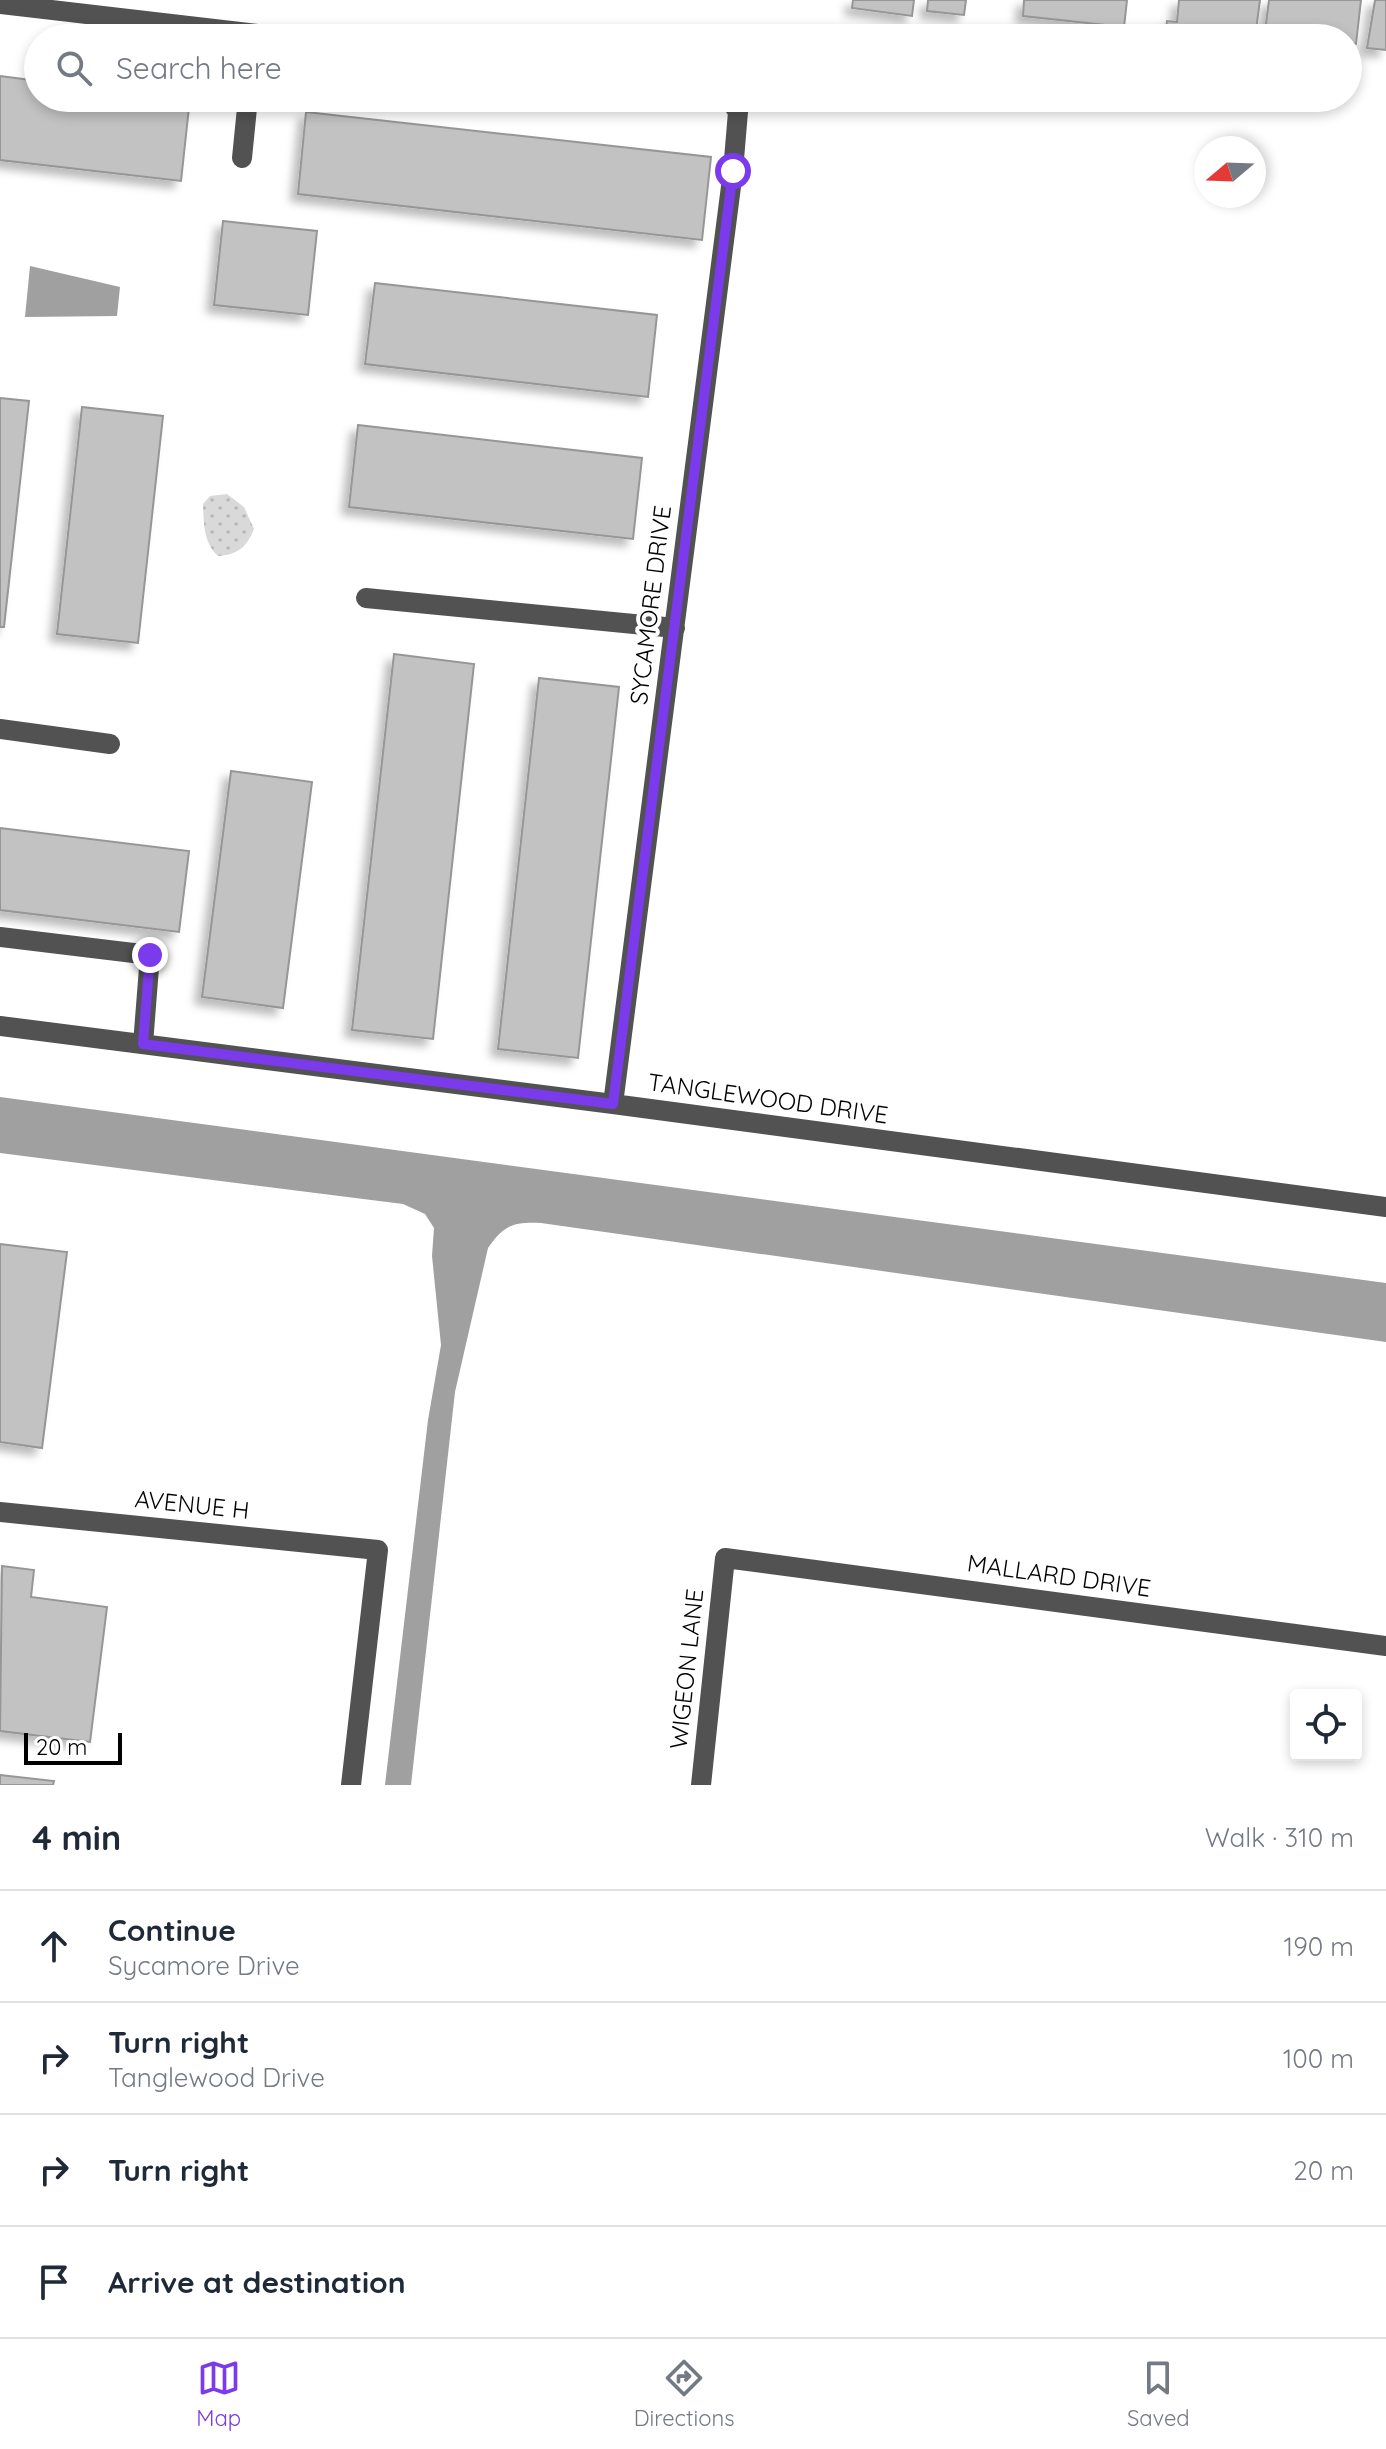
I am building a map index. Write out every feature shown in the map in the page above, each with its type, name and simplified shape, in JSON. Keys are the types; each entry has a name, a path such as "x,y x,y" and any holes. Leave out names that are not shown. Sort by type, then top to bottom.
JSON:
{"street":[{"path":"0,4 159,24"},
{"path":"242,158 247,112"},
{"name":"SYCAMORE DRIVE","path":"613,1104 733,171 734,112"},
{"path":"366,598 675,628"},
{"path":"0,729 110,744"},
{"path":"0,937 150,955 143,1044"},
{"name":"TANGLEWOOD DRIVE","path":"0,1026 1386,1207"},
{"name":"AVENUE H","path":"0,1512 378,1550 351,1785"},
{"name":"MALLARD DRIVE","path":"725,1558 1386,1646"},
{"name":"WIGEON LANE","path":"701,1785 725,1558"}],"shaded area":[{"path":"30,266 120,287 117,316 25,317"},
{"path":"227,494 244,507 254,529 240,549 218,556 207,538 203,504 210,496"},
{"path":"0,1097 1386,1283 1386,1342 541,1223 510,1226 488,1248 455,1392 411,1785 385,1785 428,1420 441,1345 432,1256 434,1228 425,1214 403,1204 0,1153"}],"building":[{"path":"853,0 914,0 912,16 852,8"},
{"path":"928,0 966,0 964,15 927,11"},
{"path":"1024,0 1127,0 1124,24 1023,16"},
{"path":"1179,0 1260,0 1257,24 1167,24 1167,21 1177,22"},
{"path":"1269,0 1361,0 1358,24 1266,24"},
{"path":"1375,0 1386,0 1386,50 1367,48"},
{"path":"0,76 24,79 24,112 188,112 181,181 0,160"},
{"path":"306,112 711,157 702,240 298,194"},
{"path":"223,221 317,231 308,315 214,305"},
{"path":"375,283 657,315 648,397 365,364"},
{"path":"0,398 29,401 4,627 0,627"},
{"path":"82,407 163,416 138,643 57,634"},
{"path":"358,425 642,458 633,539 349,507"},
{"path":"394,654 474,664 433,1039 352,1030"},
{"path":"539,678 619,687 578,1058 498,1049"},
{"path":"231,771 312,782 283,1008 202,997"},
{"path":"0,828 189,851 179,932 0,910"},
{"path":"0,1244 67,1252 42,1448 0,1442"},
{"path":"2,1566 34,1570 31,1597 107,1607 90,1742 0,1731"},
{"path":"0,1775 54,1781 53,1785 0,1785"}],"route":[{"path":"150,955 143,1044 613,1104 733,171"}]}
